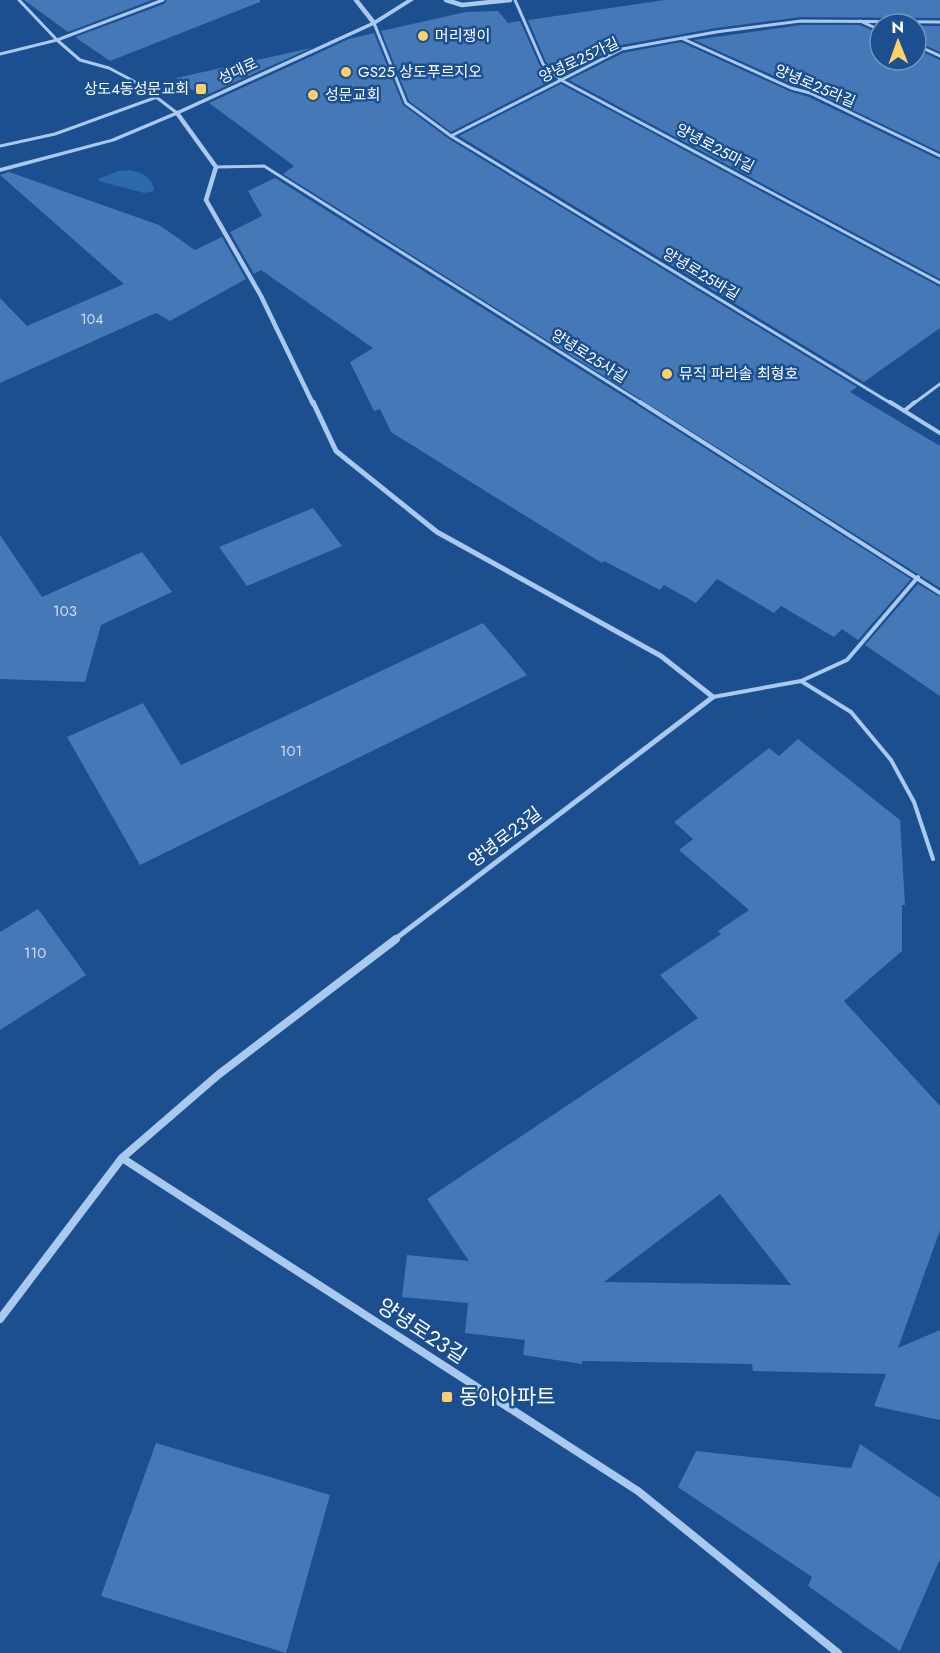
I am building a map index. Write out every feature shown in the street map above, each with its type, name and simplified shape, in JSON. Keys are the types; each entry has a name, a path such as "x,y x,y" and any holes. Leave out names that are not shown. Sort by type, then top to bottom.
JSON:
{"street":[{"path":"356,0 374,23"},
{"name":"성대로","path":"0,170 113,140 177,114 374,23 411,0"},
{"path":"446,0 462,4 510,0"},
{"path":"177,114 216,167 206,200 261,296 336,451 437,532 661,656 713,697"},
{"name":"양녕로23길","path":"0,1319 122,1158 219,1074 713,697"},
{"name":"양녕로23길","path":"122,1158 638,1491 838,1653"}],"lane":[{"path":"19,0 57,40 80,60 109,68 158,97 177,114"},
{"path":"0,54 57,40 163,0"},
{"name":"양녕로25마길","path":"515,0 543,64 561,80 940,283"},
{"path":"858,20 868,25"},
{"name":"양녕로25가길","path":"451,136 621,49 801,21 940,22"},
{"path":"374,23 406,103 451,136"},
{"name":"양녕로25라길","path":"681,39 790,88 810,93 940,156"},
{"path":"0,146 55,134 158,97"},
{"name":"양녕로25바길","path":"451,136 940,433"},
{"name":"양녕로25사길","path":"216,167 264,166 940,593"},
{"path":"904,411 940,384"},
{"name":"양녕로23길","path":"713,697 801,681 847,660 918,577"},
{"path":"801,681 851,712 891,760 914,801 933,859"}],"shaded area":[{"path":"130,170 146,176 154,191 144,193 98,179 119,171"}],"building":[{"path":"24,0 152,0 68,32"},
{"path":"167,0 260,0 260,2 110,61 75,37 164,4"},
{"path":"665,0 940,0 940,18 928,18 928,12 868,12 868,17 801,17 716,28 621,45 562,76 546,62 528,20"},
{"path":"498,11 508,23 520,21 540,66 554,79 451,132 409,101 381,31 466,12"},
{"path":"801,25 860,25 868,29 868,72 928,72 928,54 940,60 940,152 811,90 792,84 694,40"},
{"path":"928,26 940,26 940,52 928,46"},
{"path":"374,33 403,105 449,139 857,387 850,392 940,446 940,588 283,174 294,166 209,103 349,39"},
{"path":"681,42 789,91 809,97 940,160 940,279 569,80 623,53"},
{"path":"311,48 202,97 176,78"},
{"path":"561,84 940,287 940,328 864,382 459,136"},
{"path":"9,172 159,225 195,250 222,237 246,279 170,321 156,313 0,383 0,298 27,326 124,284 0,175"},
{"path":"275,178 911,579 858,640 842,629 834,637 781,606 774,613 717,579 696,603 664,585 660,590 604,561 602,563 391,432 380,409 374,411 350,362 373,348 261,270 254,274 230,232 262,216 248,191"},
{"path":"313,508 342,546 247,586 219,547"},
{"path":"0,535 42,597 142,552 172,592 101,625 85,682 0,679"},
{"path":"918,584 940,597 940,696 865,645"},
{"path":"483,623 527,675 140,865 67,737 143,703 181,765"},
{"path":"798,739 900,820 905,905 902,905 902,951 844,1001 940,1106 940,1230 898,1348 940,1330 940,1420 874,1406 886,1374 753,1371 752,1364 582,1361 582,1364 523,1355 525,1340 465,1333 468,1303 402,1297 407,1255 469,1261 427,1199 698,1018 660,975 721,934 718,931 749,910 679,850 693,839 674,822 769,748 779,756","holes":["720,1194 791,1285 604,1282"]},
{"path":"38,909 86,975 0,1030 0,932"},
{"path":"156,1443 330,1495 286,1653 101,1596"},
{"path":"860,1444 940,1498 940,1559 900,1651 808,1586 812,1577 678,1487 696,1451 851,1468"}],"place":[{"name":"머리쟁이","path":"423,36"},
{"name":"GS25 상도푸르지오","path":"346,72"},
{"name":"상도4동성문교회","path":"201,89"},
{"name":"성문교회","path":"313,95"},
{"name":"뮤직 파라솔 최형호","path":"667,374"},
{"name":"동아아파트","path":"447,1397"}]}
